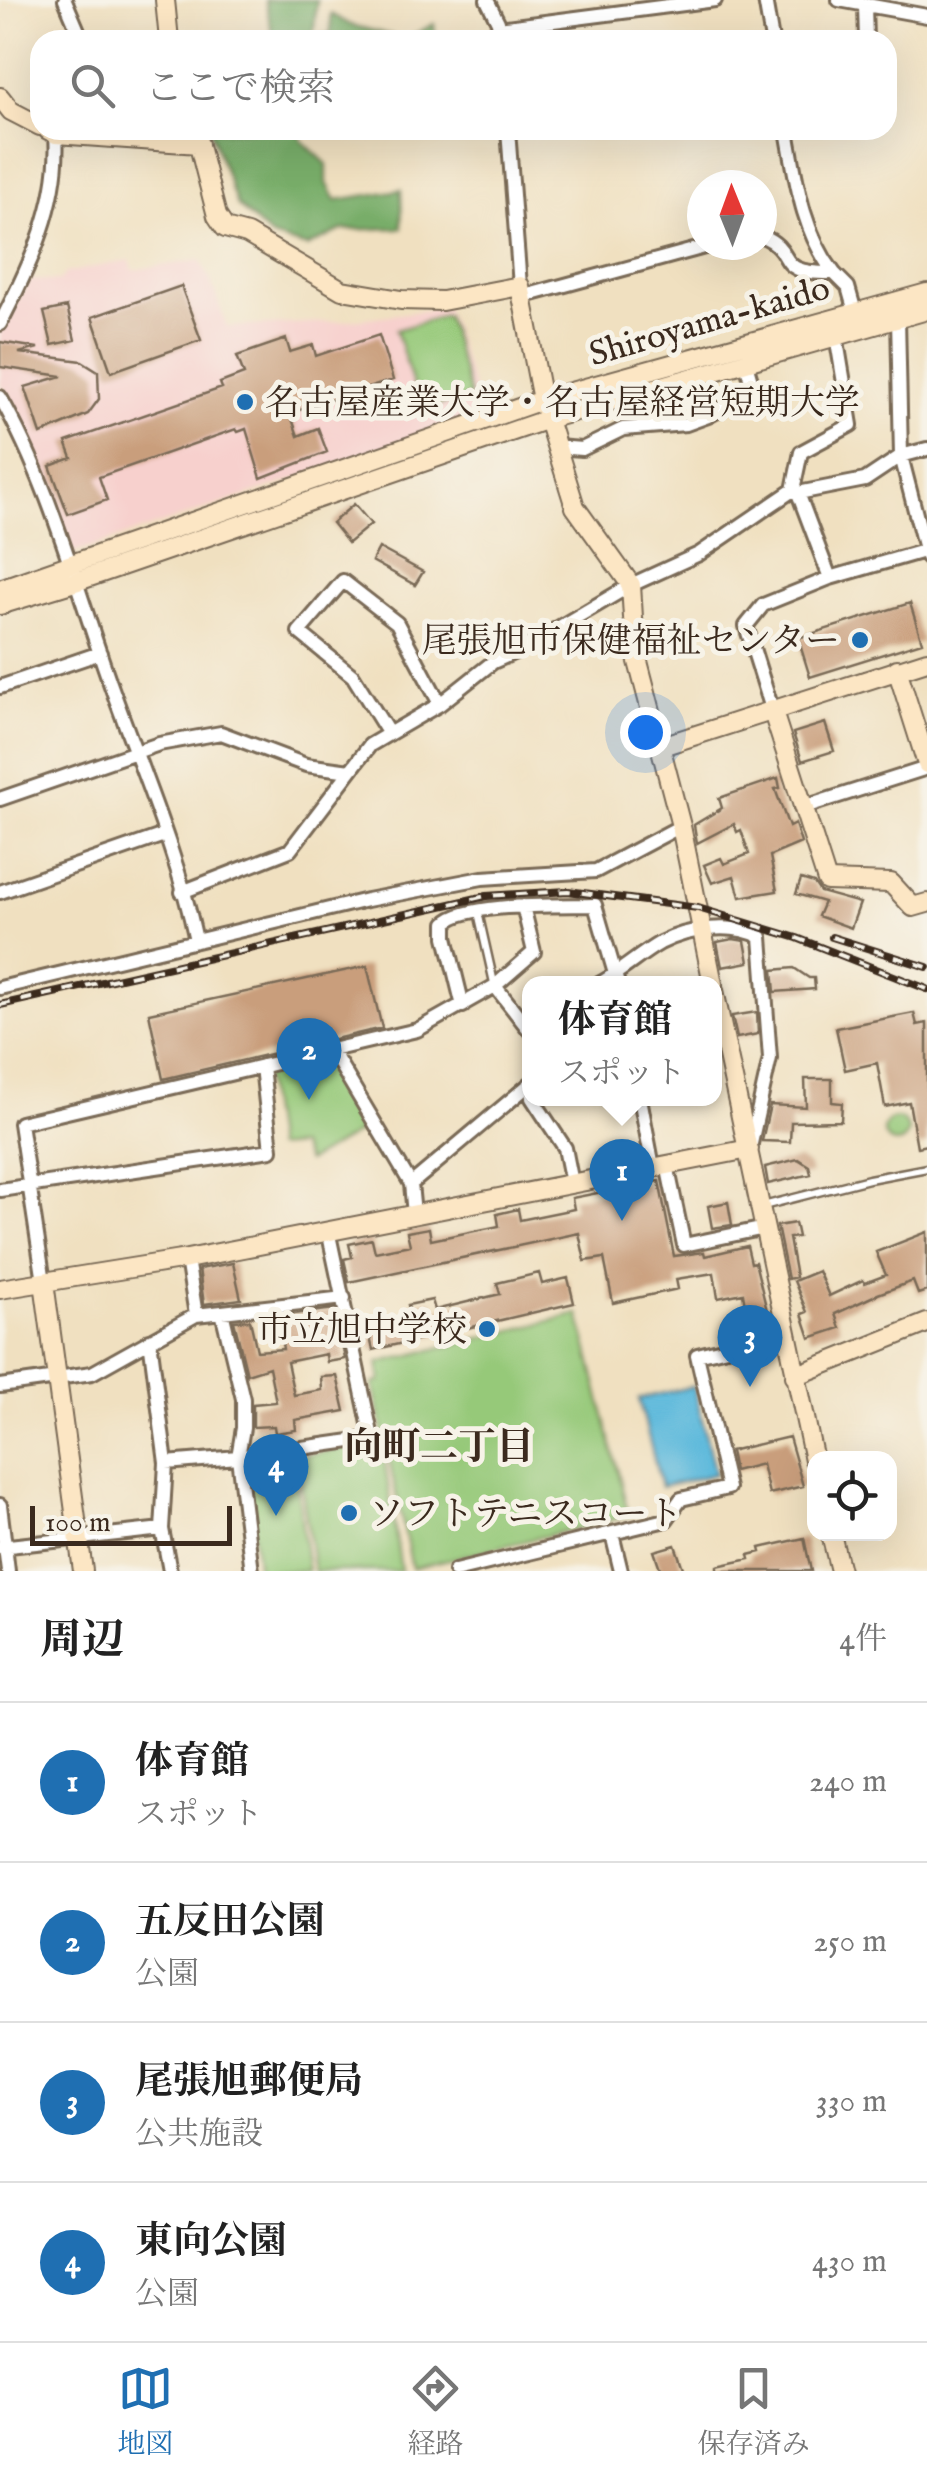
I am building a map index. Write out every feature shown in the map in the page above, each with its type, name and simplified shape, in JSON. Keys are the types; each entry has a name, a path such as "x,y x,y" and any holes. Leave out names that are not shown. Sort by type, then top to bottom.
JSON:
{"street":[{"path":"65,0 78,30"},
{"path":"165,0 167,30"},
{"path":"487,0 498,30"},
{"path":"524,30 715,0"},
{"path":"765,0 770,30"},
{"path":"838,0 927,16"},
{"path":"865,5 866,30"},
{"path":"0,96 11,112 30,121"},
{"path":"0,324 30,266 58,163 51,140"},
{"path":"198,140 217,216 225,228 247,234 342,290 402,300 442,301 520,292 687,251"},
{"path":"509,140 520,292 545,410 575,507 631,585 635,650 681,826 712,976"},
{"path":"789,140 798,197 820,256 848,287 855,312"},
{"path":"777,246 792,269 804,274 834,273"},
{"name":"Shiroyama-kaido","path":"0,605 73,574 545,410 927,292"},
{"name":"Shiroyama-kaido","path":"545,410 927,310"},
{"path":"898,318 901,456 926,552 830,578 762,605 746,626 827,881 891,882 914,907 927,903"},
{"path":"830,578 795,491 802,452 852,425 836,335"},
{"path":"556,447 582,449 624,430 686,424 708,416 754,391 745,360"},
{"path":"0,396 18,428 73,574 196,940"},
{"path":"182,892 290,850 370,745 440,704 493,662 631,585 700,554 795,491 865,480 901,456 927,449"},
{"name":"Shiroyama-kaido","path":"0,589 73,574"},
{"path":"389,734 353,676 299,632 343,581 397,623 440,704"},
{"path":"0,687 100,653"},
{"path":"662,746 927,660"},
{"path":"801,808 927,766 898,670"},
{"path":"0,799 159,744 221,733 306,765 350,771"},
{"path":"0,988 368,900 482,878 596,871 681,826"},
{"path":"0,892 164,836"},
{"path":"463,1006 446,937 446,924 456,915 523,906 595,905 616,976"},
{"path":"82,1571 20,1124 417,1030 495,986 534,952 523,906"},
{"path":"621,976 663,941 703,931 744,928 761,938 770,1058 749,1150"},
{"path":"495,986 522,1021"},
{"path":"722,1024 812,1451"},
{"path":"332,1052 410,1184 414,1214"},
{"path":"0,1190 271,1150 262,1066"},
{"path":"410,1184 522,1097"},
{"path":"539,1106 564,1148 572,1183"},
{"path":"642,1106 684,1244 765,1228"},
{"path":"0,1289 187,1259 749,1150"},
{"path":"166,1463 372,1438 328,1230"},
{"path":"187,1259 196,1315"},
{"path":"0,1386 92,1372 196,1315 344,1298"},
{"path":"222,1312 243,1399 238,1457 252,1571"},
{"path":"795,1376 927,1323"},
{"path":"455,1571 666,1520 682,1500 728,1488 697,1355 787,1334"},
{"path":"150,1340 166,1463 162,1529 170,1571"},
{"path":"0,1505 8,1571"},
{"path":"3,1546 162,1529"},
{"path":"612,1534 621,1571"},
{"path":"833,1541 840,1571"}],"lane":[{"path":"478,911 495,986"},
{"path":"761,1206 927,1168"}],"shaded area":[{"name":"名古屋産業大学・名古屋経営短期大学","path":"130,260 133,270 200,260 227,327 344,321 446,308 483,417 71,554 19,413 0,384 0,328 30,280 60,281 65,273"}],"green space":[{"path":"265,0 317,0 314,30 272,30"},
{"path":"331,14 370,30 331,30"},
{"path":"214,140 301,140 327,164 327,183 336,200 401,190 402,228 342,230 307,247 271,237 237,205"},
{"path":"446,315 470,396 421,411 396,330"},
{"path":"325,1058 366,1128 307,1162 299,1146 275,1148 264,1072"},
{"path":"896,1119 908,1131 896,1143 884,1131"},
{"path":"579,1314 629,1516 412,1568 373,1384 381,1381 378,1363"},
{"name":"ソフトテニスコート","path":"382,1443 401,1571 314,1571 297,1456"},
{"path":"293,1455 308,1571 258,1571 244,1462"}],"water":[{"path":"694,1386 715,1474 661,1487 639,1399"}],"building":[{"path":"181,286 201,340 111,372 92,317"},
{"path":"67,307 75,340 52,345 44,312"},
{"path":"379,335 393,380 290,413 298,436 318,428 327,452 261,478 246,429 236,429 99,477 107,500 68,514 50,466 72,458 66,442 222,388 220,383 244,374 237,356 286,339 290,352 313,345 316,356"},
{"path":"0,342 38,348 19,353 82,361 98,371 99,399 88,414 41,434 25,387 62,376 0,367"},
{"path":"354,504 371,524 348,543 332,523"},
{"path":"379,548 423,572 415,585 372,561"},
{"name":"尾張旭市保健福祉センター","path":"910,603 922,642 810,677 798,638"},
{"path":"825,723 834,751 802,761 793,733"},
{"path":"778,778 780,788 775,789 789,827 795,824 801,843 770,856 777,891 740,897 734,876 712,883 704,865 721,858 724,864 749,854 741,830 737,832 734,824 697,843 694,825 722,808 719,798"},
{"path":"801,879 814,883 820,892 860,903 851,928 818,916 824,902 796,894"},
{"path":"745,941 749,962 722,967 717,942"},
{"path":"367,966 382,1028 163,1079 149,1013"},
{"path":"794,968 814,978 815,989 775,992 773,970"},
{"path":"757,1012 758,1034 737,1038 732,1016"},
{"path":"914,1013 917,1025 927,1023 927,1145 917,1147 909,1102 885,1107 877,1063 845,1070 836,1028"},
{"path":"805,1079 832,1079 832,1102 842,1103 841,1121 791,1122 790,1142 762,1141 770,1105 806,1107"},
{"path":"798,1159 809,1166 811,1174 768,1184 765,1167"},
{"path":"659,1181 674,1256 704,1252 705,1256 747,1246 751,1263 755,1262 770,1323 749,1330 743,1293 718,1298 714,1273 676,1279 678,1289 613,1303 604,1258 585,1261 579,1233 349,1282 344,1259 352,1257 349,1244 372,1239 375,1252 410,1245 407,1232 429,1228 431,1240 499,1226 497,1214 518,1209 520,1220 574,1209 572,1198"},
{"path":"728,1202 732,1225 712,1228 708,1206"},
{"path":"795,1223 798,1237 789,1238 796,1277 788,1279 777,1226"},
{"path":"927,1232 927,1291 918,1294 913,1281 878,1294 835,1314 840,1328 810,1338 802,1314 807,1312 794,1281 818,1271 829,1296 863,1280 865,1283 886,1275 876,1252"},
{"path":"233,1263 241,1299 204,1304 199,1269"},
{"path":"539,1273 542,1284 568,1278 574,1303 373,1350 367,1325 410,1314 408,1305 432,1300 435,1310 500,1294 497,1283"},
{"path":"335,1309 345,1359 327,1362 326,1354 287,1362 294,1395 322,1390 321,1377 337,1376 345,1411 295,1420 296,1430 275,1433 274,1426 253,1427 253,1404 276,1402 269,1367 247,1374 234,1321 250,1320 257,1351 283,1349 278,1316"},
{"path":"789,1437 803,1486 769,1494 762,1464 734,1471 730,1451"},
{"path":"804,1538 811,1571 717,1571 717,1566 750,1559 749,1555 761,1552 760,1548"},
{"path":"675,1545 684,1571 661,1571 654,1551"}],"railway":[{"path":"0,1005 486,896 568,891 698,908 797,938 927,989"},
{"path":"832,937 927,967"}],"place":[{"name":"名古屋産業大学・名古屋経営短期大学","path":"245,402"},
{"name":"尾張旭市保健福祉センター","path":"860,640"},
{"name":"五反田公園","path":"309,1100"},
{"name":"体育館","path":"622,1221"},
{"name":"市立旭中学校","path":"487,1329"},
{"name":"尾張旭郵便局","path":"750,1387"},
{"name":"ソフトテニスコート","path":"349,1513"},
{"name":"東向公園","path":"276,1516"}],"district":[{"name":"向町二丁目","path":"439,1446"}]}
